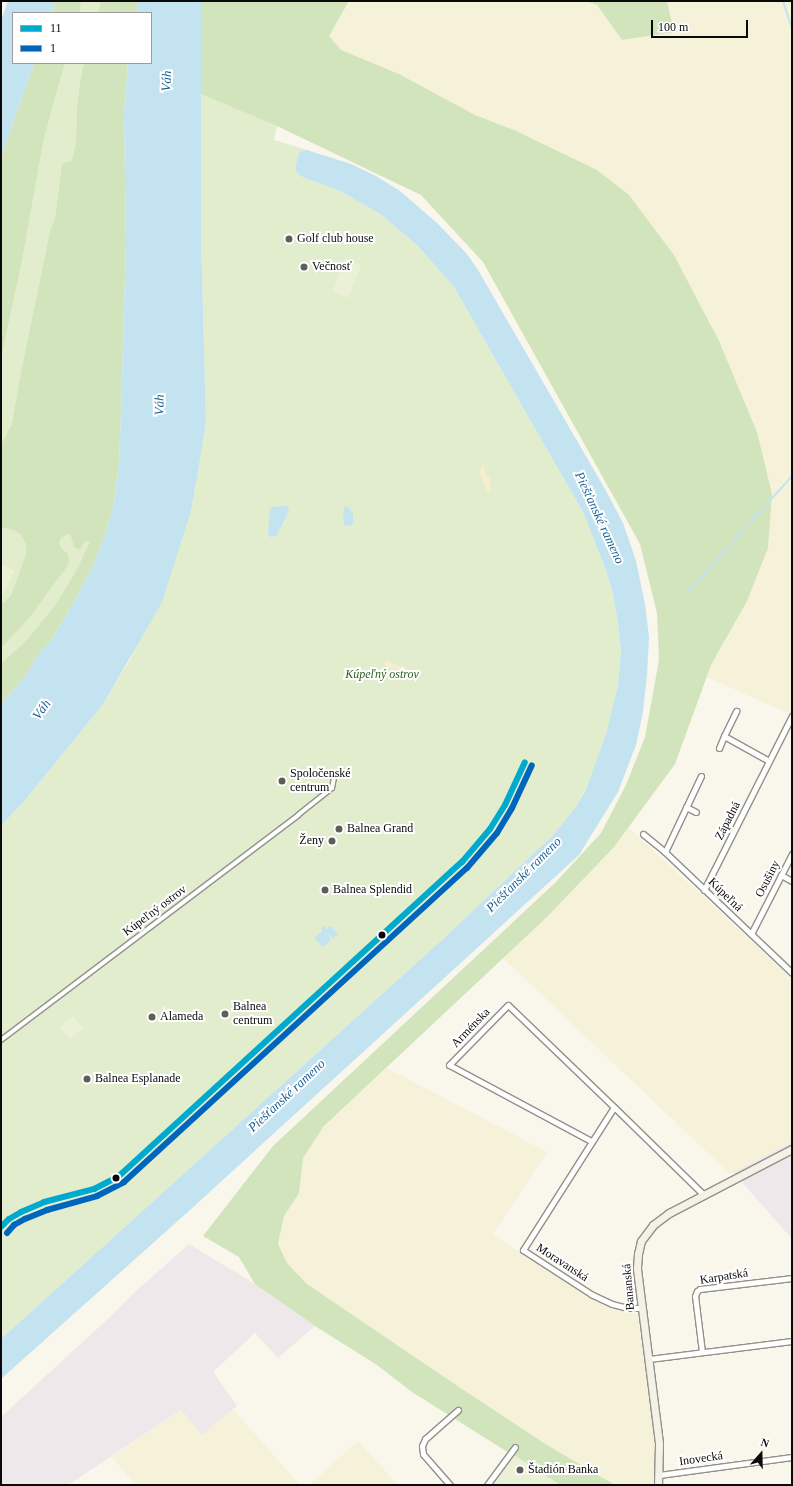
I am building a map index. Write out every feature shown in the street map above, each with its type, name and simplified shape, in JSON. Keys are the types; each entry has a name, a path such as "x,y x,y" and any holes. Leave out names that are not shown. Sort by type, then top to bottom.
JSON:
{"main road":[{"name":"Bananská","path":"658,1485 659,1443 637,1260 639,1248 645,1234 662,1218 792,1149"}],"street":[{"path":"719,748 736,711"},
{"name":"Západná","path":"704,890 792,716"},
{"path":"724,736 769,761"},
{"path":"665,852 701,776"},
{"name":"Kúpeľný ostrov","path":"1,1040 298,815 332,788 334,778"},
{"path":"686,807 696,812"},
{"name":"Kúpeľná","path":"643,834 665,852 792,973"},
{"name":"Osušiny","path":"752,934 792,854"},
{"path":"781,876 792,881"},
{"name":"Arménska","path":"591,1141 449,1065 508,1005 614,1106"},
{"path":"614,1106 704,1195"},
{"name":"Moravanská","path":"614,1106 523,1250 591,1294 612,1304 628,1308 642,1308"},
{"name":"Karpatská","path":"702,1352 695,1296 697,1291 700,1289 792,1278"},
{"path":"649,1359 792,1341"},
{"path":"450,1485 423,1454 422,1446 425,1439 458,1410"},
{"path":"487,1485 515,1447"},
{"name":"Inovecká","path":"659,1475 792,1456"}],"shaded area":[{"path":"349,1 586,1 597,5 622,40 673,32 667,1 792,1 792,715 707,677 711,665 725,642 757,432 719,341 674,255 514,130 475,115 399,74 341,50 328,36"},
{"path":"629,828 792,979 792,1142 730,1174 503,958 547,917 614,847"},
{"path":"387,1068 547,1152 493,1235 589,1298 605,1306 638,1316 656,1443 655,1478 653,1485 615,1485 547,1445 307,1284 287,1263 278,1244 284,1216 299,1193 303,1158 324,1126"},
{"path":"792,1142 792,1239 733,1172"},
{"path":"189,1244 255,1284 315,1326 278,1358 255,1333 213,1372 237,1406 202,1435 181,1410 68,1485 1,1485 1,1417 110,1317 135,1292"},
{"path":"233,1409 300,1485 136,1485 112,1457 181,1410 202,1435"},
{"path":"358,1441 398,1485 309,1485"}],"green space":[{"path":"55,1 81,1 80,12 51,12"},
{"path":"81,1 101,1 98,12 80,12"},
{"path":"101,1 139,1 136,12 98,12"},
{"path":"201,1 349,1 329,36 341,50 399,74 475,115 514,130 597,170 629,195 674,255 719,341 757,432 772,494 768,548 747,601 711,665 675,764 614,847 547,917 324,1126 303,1158 299,1193 284,1216 278,1244 287,1263 307,1284 547,1445 615,1485 560,1485 412,1392 377,1365 315,1326 255,1284 239,1257 203,1236 273,1146 556,882 601,833 626,785 645,737 659,660 657,613 640,544 483,262 421,195 277,126 201,94"},
{"path":"586,1 667,1 674,32 622,40 597,5"},
{"path":"34,64 65,64 44,138 22,261 1,359 1,158"},
{"path":"65,64 84,64 77,106 76,141 72,160 62,164 55,218 50,231 12,423 1,445 1,359 22,261 44,138"},
{"path":"84,64 128,64 124,115 126,244 119,463 114,502 105,536 91,571 52,639 39,654 25,676 1,705 1,663 23,644 54,607 76,571 89,543 85,541 81,549 77,549 74,547 71,537 68,534 61,538 59,544 68,555 69,562 27,621 1,648 1,605 11,595 26,554 26,544 20,534 11,529 3,528 1,530 1,445 12,423 50,231 55,218 62,164 72,160 76,141 77,106"},
{"name":"Kúpeľný ostrov","path":"201,94 277,126 274,140 307,150 299,152 296,164 300,176 340,191 380,214 417,245 454,287 584,514 595,538 613,594 618,623 621,652 618,685 606,734 592,776 576,807 551,837 443,939 1,1339 1,826 26,799 104,703 131,658 191,511 206,422 201,237"},
{"path":"345,259 361,265 348,298 332,292"},
{"path":"3,528 11,529 20,534 26,544 26,554 11,595 1,605 1,593 2,594 14,571 1,564 1,530"},
{"path":"68,534 71,537 74,547 81,549 85,541 89,542 76,571 54,607 23,644 1,663 1,648 27,621 64,571 65,550 59,544 61,538"},
{"path":"1,564 14,571 3,594 1,593"},
{"path":"73,1016 83,1028 70,1039 60,1027"},
{"name":"Štadión Banka","path":"514,1455 560,1485 493,1485"}],"sand":[{"path":"484,466 486,474 490,479 491,494 486,489 480,473 481,467"},
{"path":"386,660 398,666 404,666 404,668 401,670 389,668 384,664"}],"water":[{"path":"8,1 55,1 51,12 12,12 12,64 34,64 1,158 1,21"},
{"name":"Váh","path":"139,1 201,1 201,237 206,422 199,465 191,511 162,602 104,703 26,799 1,826 1,705 25,676 39,654 52,639 74,602 91,571 105,536 114,502 119,463 121,414 126,244 124,115 128,64 152,64 152,12 136,12"},
{"name":"Piešťanské rameno","path":"307,150 351,164 376,176 400,191 437,223 467,254 478,270 605,489 623,523 636,561 645,604 649,637 643,712 636,745 618,792 579,855 190,1210 1,1379 1,1339 443,939 551,837 576,807 587,787 606,734 618,685 621,652 613,594 604,565 584,514 454,287 417,245 380,214 340,191 300,176 296,170 299,152"},
{"path":"345,506 348,507 353,514 353,523 350,526 344,525 343,512"},
{"path":"273,507 288,507 289,511 276,536 270,537 268,534 270,509"},
{"path":"324,926 326,929 331,926 338,934 333,938 327,933 331,940 323,947 314,938 322,932 321,928"}],"waterway":[{"path":"783,1 792,29"},
{"path":"688,592 792,476"}],"transit line":[{"name":"11","path":"1,1227 9,1219 21,1212 44,1202 94,1189 119,1176 462,862 490,829 505,805 525,762"},
{"name":"1","path":"7,1233 14,1225 25,1219 47,1210 97,1196 124,1182 467,868 497,833 512,808 532,765"}],"place":[{"name":"Golf club house","path":"289,239"},
{"name":"Večnosť","path":"304,267"},
{"name":"Spoločenské centrum","path":"282,781"},
{"name":"Balnea Grand","path":"339,829"},
{"name":"Ženy","path":"332,841"},
{"name":"Balnea Splendid","path":"325,890"},
{"name":"Balnea centrum","path":"225,1014"},
{"name":"Alameda","path":"152,1017"},
{"name":"Balnea Esplanade","path":"87,1079"},
{"name":"Štadión Banka","path":"520,1470"}]}
